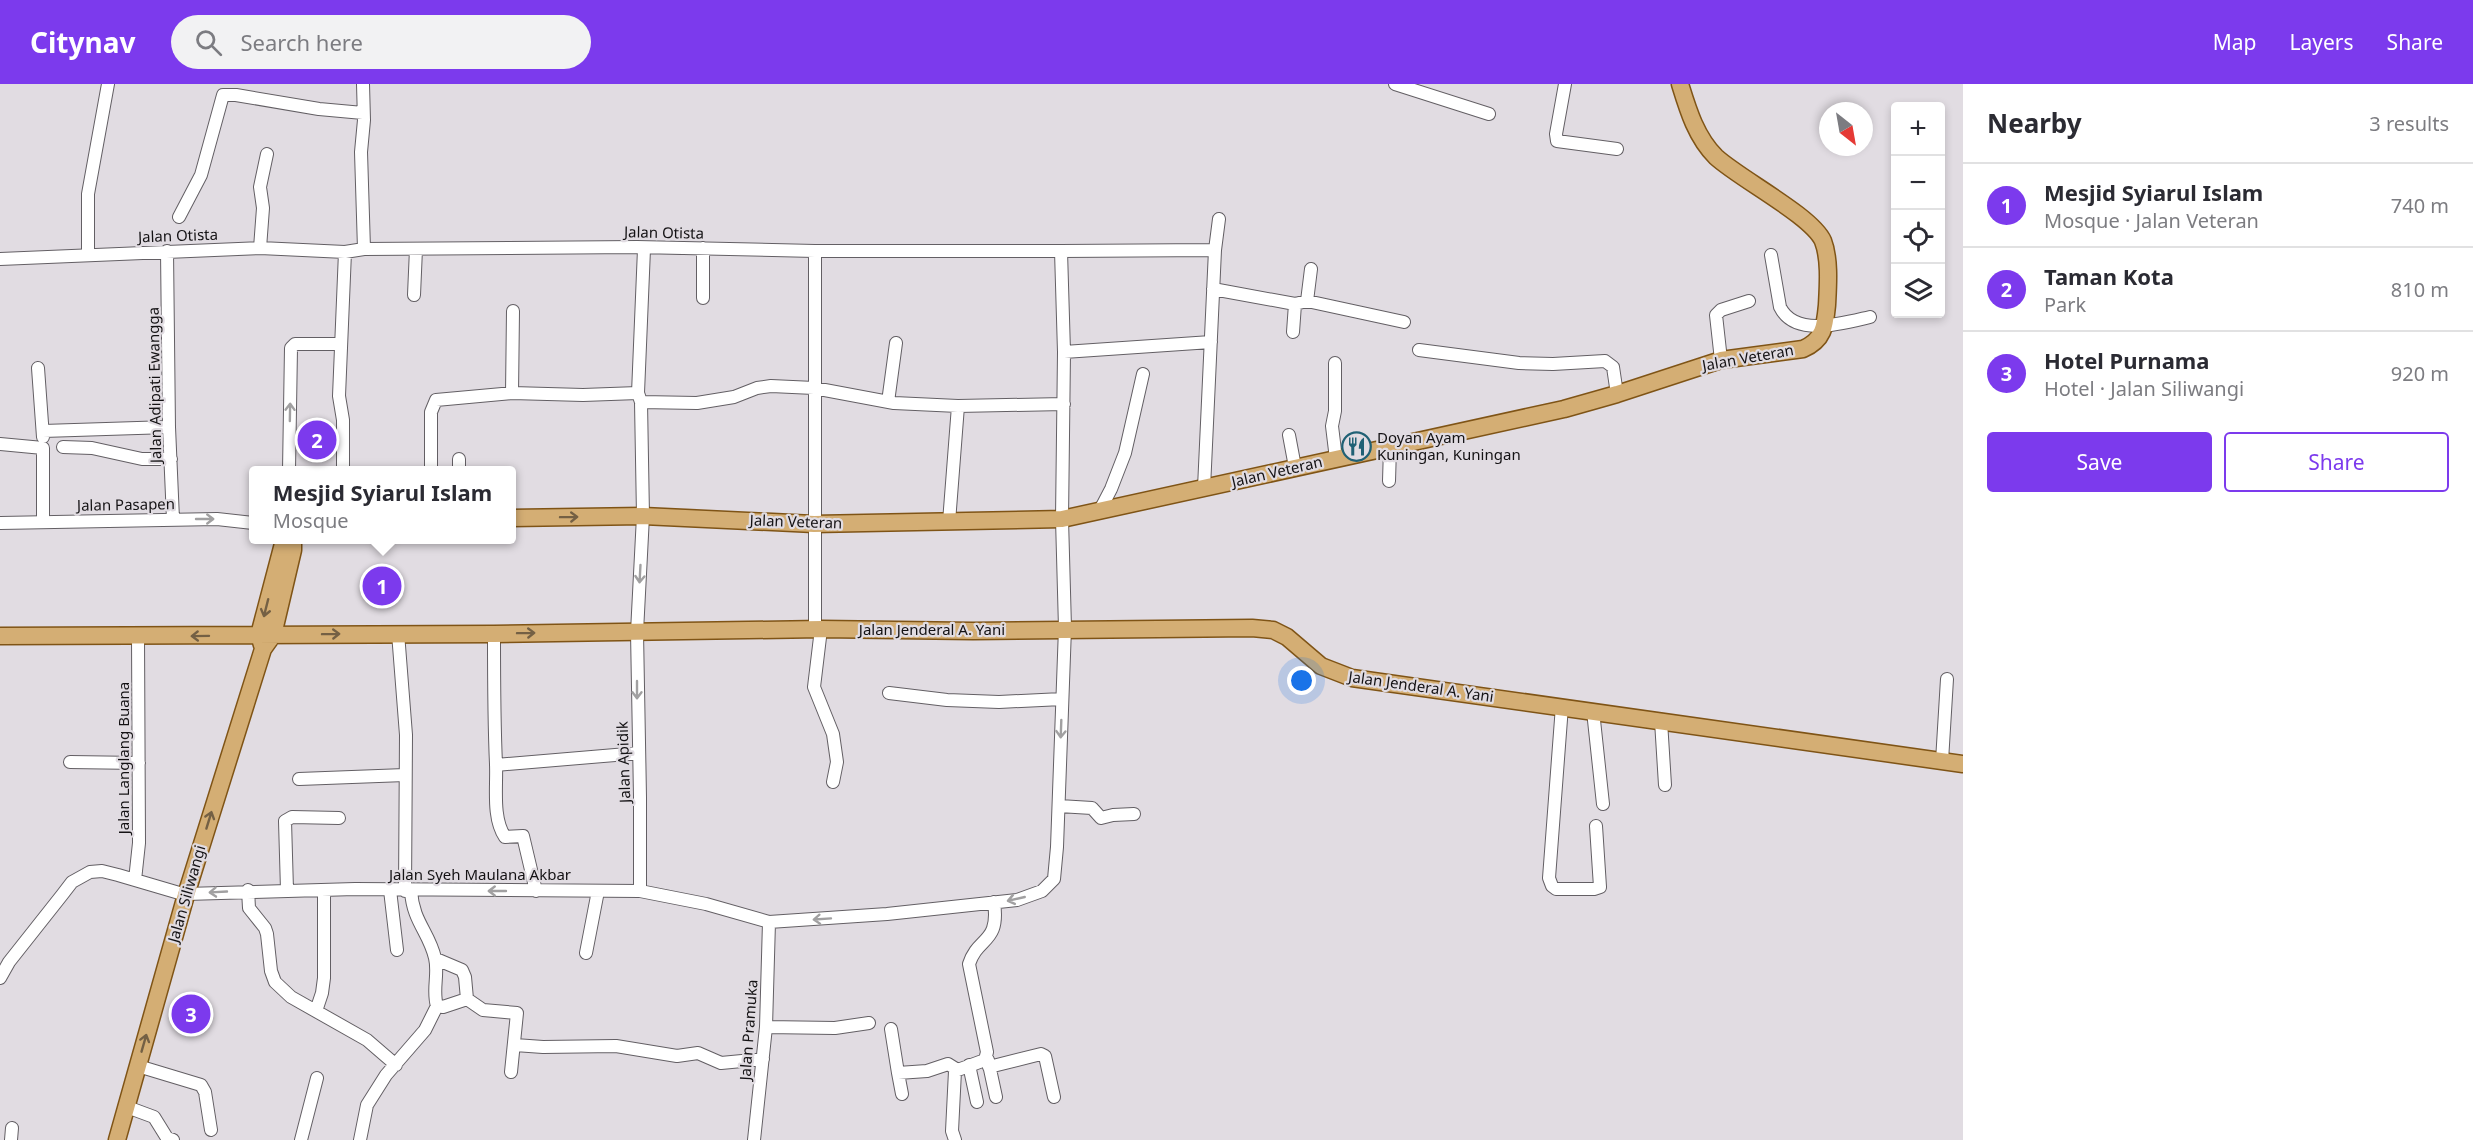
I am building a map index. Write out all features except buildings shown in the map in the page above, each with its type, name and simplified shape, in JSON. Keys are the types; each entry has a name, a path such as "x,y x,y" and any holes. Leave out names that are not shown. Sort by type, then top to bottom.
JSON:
{"main road":[{"path":"1680,84 1691,120 1716,156 1808,222 1817,232 1823,242 1826,258 1825,325"},
{"name":"Jalan Veteran","path":"516,518 643,516 814,524 1062,519 1390,448 1617,394 1721,360 1803,349 1814,344 1822,335 1825,325"},
{"name":"Jalan Siliwangi","path":"265,640 283,544"},
{"name":"Jalan Siliwangi","path":"117,1140 183,903 293,544"},
{"name":"Jalan Jenderal A. Yani","path":"0,636 138,636 265,640 398,633 1252,628 1274,630 1287,637 1321,666 1352,678 1963,764"}],"street":[{"path":"88,255 88,194 108,84"},
{"path":"363,84 361,152 364,249"},
{"path":"1395,84 1489,114"},
{"path":"1564,84 1556,134 1557,141 1617,149"},
{"path":"179,217 201,176 223,95 236,95 319,110 363,113"},
{"path":"260,248 263,208 260,187 267,154"},
{"path":"1204,489 1215,250 1219,219"},
{"name":"Jalan Otista","path":"0,259 260,248 345,252 364,249 703,248 815,252 1215,250"},
{"path":"703,248 703,298"},
{"path":"414,295 416,249"},
{"name":"Jalan Apidik","path":"640,891 637,632 643,516 639,398 644,249"},
{"name":"Jalan Adipati Ewangga","path":"167,251 169,427 173,519"},
{"path":"1060,251 1064,352 1062,519"},
{"path":"343,466 343,420 339,396 345,252"},
{"path":"815,252 814,524 818,629 814,687 833,734 837,762 833,782"},
{"path":"1771,255 1780,307 1784,314 1798,322 1825,325 1870,317"},
{"path":"1307,301 1311,269"},
{"path":"1213,289 1295,304 1307,301 1404,322"},
{"path":"1721,360 1716,315 1720,310 1749,301"},
{"path":"1293,332 1295,304"},
{"path":"512,393 513,311"},
{"path":"1064,352 1211,342"},
{"path":"289,466 291,348 295,344 340,344"},
{"path":"888,402 897,344"},
{"path":"1419,350 1519,363 1605,361 1613,367 1617,394"},
{"path":"1335,363 1335,411 1332,426 1336,459"},
{"path":"38,368 43,431 43,522"},
{"path":"1099,512 1125,453 1143,374"},
{"path":"431,466 431,412 436,400 512,393 639,398 697,403 734,397 757,388 814,387 888,402 958,406 1064,404"},
{"path":"949,522 958,406"},
{"path":"43,431 169,427"},
{"path":"1289,435 1294,467"},
{"path":"0,444 43,448"},
{"path":"63,447 110,451 142,459 171,459"},
{"path":"1389,481 1390,448"},
{"name":"Jalan Pasapen","path":"0,523 173,519 217,519 249,523"},
{"name":"Jalan Syeh Maulana Akbar","path":"183,903 248,890 640,891 706,904 769,922 887,914 1017,900 1042,891 1054,879 1059,806 1065,628 1062,519"},
{"path":"360,1140 367,1105 386,1075 425,1030 437,1006 434,996 436,959 415,916 408,891 406,735 398,633"},
{"path":"494,634 496,809 500,828 505,837 523,836 536,891"},
{"name":"Jalan Langlang Buana","path":"135,880 139,843 138,636"},
{"path":"1942,761 1947,679"},
{"path":"889,693 946,700 999,702 1062,699"},
{"path":"1562,706 1549,878 1556,889 1600,887 1596,826"},
{"path":"1593,711 1603,804"},
{"path":"1661,721 1665,785"},
{"path":"496,765 639,753"},
{"path":"70,762 139,763"},
{"path":"299,779 405,775"},
{"path":"1059,806 1092,808 1101,818 1134,814"},
{"path":"287,890 285,821 292,817 339,818"},
{"path":"0,978 9,962 74,881 90,872 102,872 135,880 183,903"},
{"path":"248,890 249,908 267,934 271,971 275,982 291,997 316,1009 399,1061"},
{"path":"390,890 397,950"},
{"path":"316,1009 322,995 325,954 324,891"},
{"path":"586,953 598,891"},
{"path":"994,902 996,915 990,936 972,955 969,964 996,1097"},
{"name":"Jalan Pramuka","path":"754,1140 764,1059 769,922"},
{"path":"436,959 462,970 467,999"},
{"path":"437,1006 443,1007 467,999"},
{"path":"467,999 483,1010 518,1013 511,1072"},
{"path":"766,1026 835,1028 869,1023"},
{"path":"891,1029 902,1094"},
{"path":"515,1044 543,1047 616,1046 677,1056 698,1053 721,1063 764,1059"},
{"path":"898,1073 927,1071 948,1064 956,1069 984,1060 988,1062 1041,1054 1044,1056 1054,1097"},
{"path":"969,1065 977,1102"},
{"path":"138,1066 201,1085 205,1092 211,1130"},
{"path":"956,1069 953,1077 952,1126 956,1140"},
{"path":"301,1140 317,1078"},
{"path":"127,1107 154,1118 167,1138 172,1140"}],"place":[{"name":"Taman Kota","path":"317,440"},
{"name":"Doyan Ayam Kuningan, Kuningan","path":"1356,447"},
{"name":"Mesjid Syiarul Islam","path":"382,586"},
{"name":"Hotel Purnama","path":"191,1014"}]}
